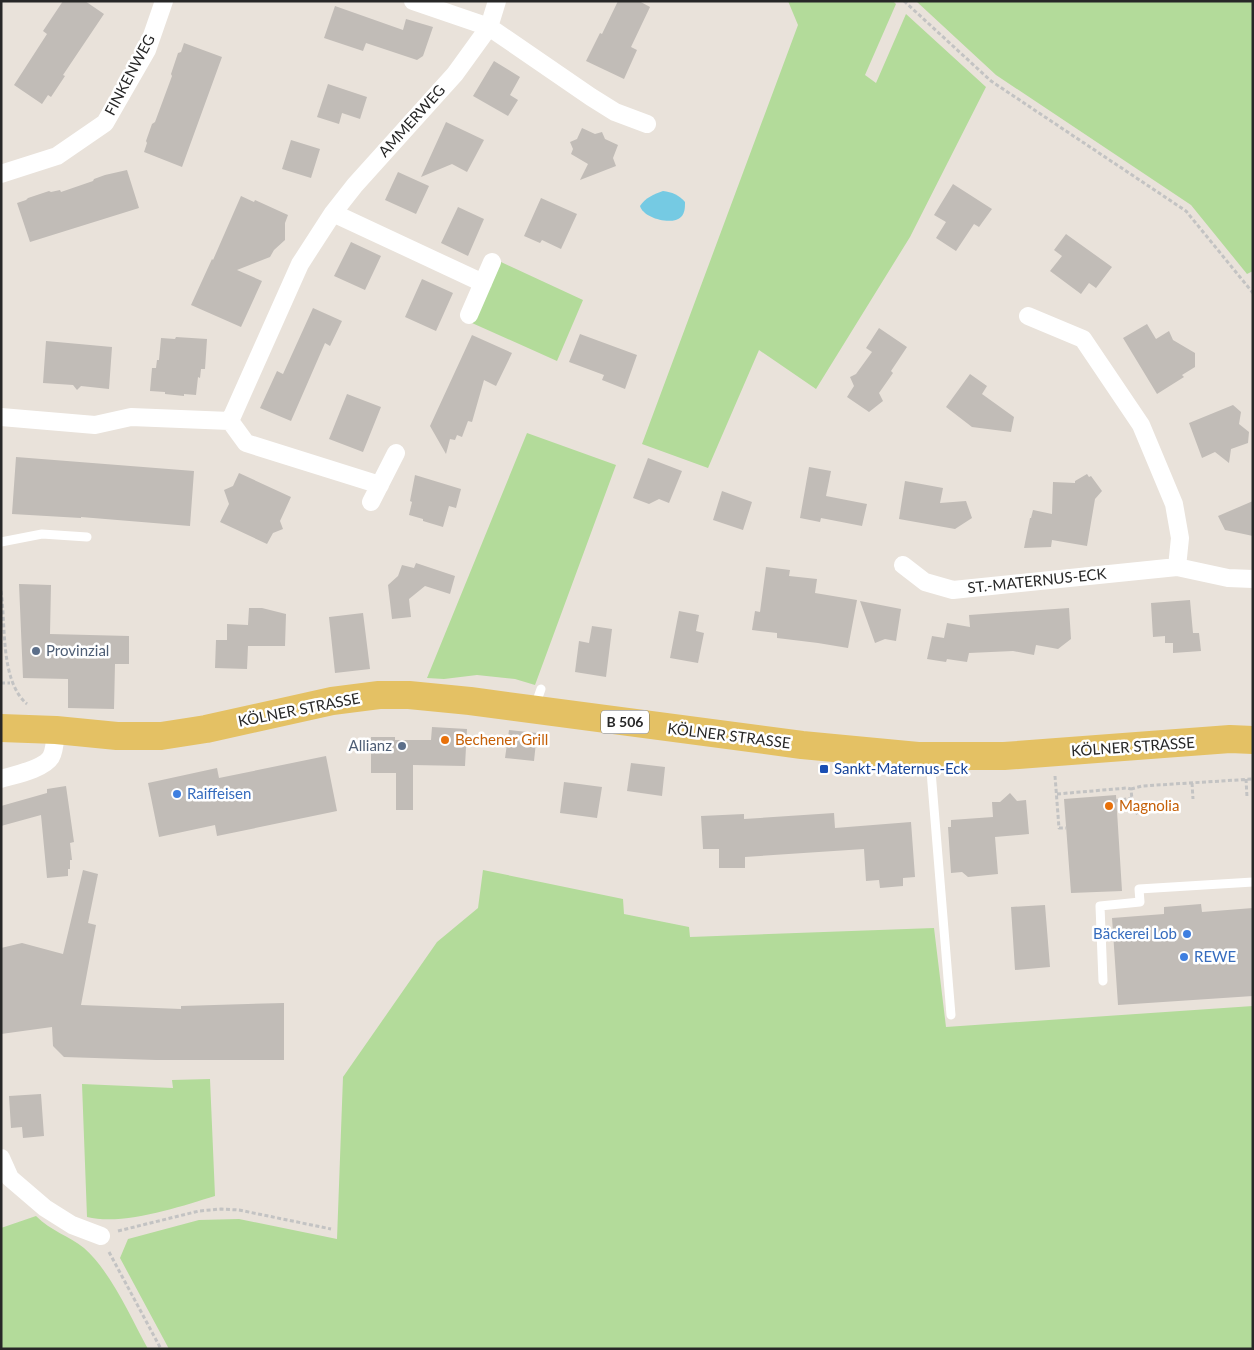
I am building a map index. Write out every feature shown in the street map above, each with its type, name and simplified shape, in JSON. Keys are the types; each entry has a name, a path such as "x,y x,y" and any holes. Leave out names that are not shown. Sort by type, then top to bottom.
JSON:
{"main road":[{"name":"KÖLNER STRASSE","path":"1,728 56,730 117,736 161,736 206,729 332,701 380,695 538,699 625,718 826,748 918,756 1004,756 1230,739 1253,740"}],"street":[{"name":"FINKENWEG","path":"1,174 57,156 105,123 147,50 164,1"},
{"path":"413,1 489,27 615,112 648,124"},
{"name":"AMMERWEG","path":"230,421 300,264 333,213 355,185 455,74 489,27 497,1"},
{"path":"333,213 483,283"},
{"path":"469,314 492,262"},
{"path":"1028,316 1083,338 1141,425 1174,504 1180,538 1177,567"},
{"path":"1,417 95,425 131,417 230,421 246,443 380,485"},
{"path":"370,502 396,453"},
{"name":"ST.-MATERNUS-ECK","path":"903,565 925,582 953,590 1177,567 1228,578 1253,579"},
{"path":"1,779 36,769 50,758 55,744 56,730"},
{"path":"1,1158 10,1178 44,1208 72,1225 101,1236"}],"lane":[{"path":"1,542 42,534 87,537"},
{"path":"930,756 951,1015"},
{"path":"1103,981 1100,906 1140,902 1139,889 1253,882"}],"path":[{"path":"904,1 991,81 1186,210 1253,293"},
{"path":"1,591 6,667 10,683 20,698 28,704"},
{"path":"1,683 10,683"},
{"path":"1055,775 1059,828 1066,828"},
{"path":"1057,794 1253,779"},
{"path":"1246,780 1247,797"},
{"path":"1192,783 1193,799"},
{"path":"1131,789 1133,810 1138,814"},
{"path":"1116,801 1132,798"},
{"path":"160,1349 101,1236 199,1211 220,1210 239,1210 331,1229"}],"green space":[{"path":"788,1 893,1 896,4 865,75 876,83 906,14 986,87 910,237 816,389 759,350 708,468 642,444 798,25"},
{"path":"916,1 1253,1 1253,271 1247,274 1191,205 996,75"},
{"path":"501,262 583,300 557,361 472,323"},
{"path":"527,433 616,465 535,685 515,679 477,675 444,679 427,678"},
{"path":"483,870 623,899 624,914 689,927 690,937 934,928 946,1027 1253,1006 1253,1349 169,1349 120,1258 128,1239 199,1220 239,1219 337,1239 343,1077 437,942 478,908"},
{"path":"210,1079 215,1196 168,1210 134,1217 101,1219 87,1217 82,1084 173,1088 172,1080"},
{"path":"36,1216 48,1226 84,1248 94,1258 119,1295 148,1349 1,1349 1,1228"}],"water":[{"path":"663,191 675,194 685,202 683,214 677,220 665,221 652,217 646,214 640,206 656,193"}],"building":[{"path":"63,1 85,1 104,14 63,75 65,76 51,97 48,95 42,104 14,85 47,34 43,31"},
{"path":"618,1 639,1 650,7 631,47 637,50 624,79 586,61"},
{"path":"335,6 403,30 406,19 433,27 423,56 417,60 366,43 363,51 324,38"},
{"path":"184,43 222,57 182,167 144,152 152,124 155,122 172,76 178,53 181,52"},
{"path":"494,61 520,77 510,95 518,100 508,116 473,96"},
{"path":"328,84 367,97 360,119 342,113 339,124 317,117"},
{"path":"446,122 484,140 467,172 452,164 421,177"},
{"path":"582,128 595,134 602,132 605,139 618,145 613,158 616,166 580,180 588,164 571,154 573,149 570,142 577,139"},
{"path":"291,140 320,149 311,178 282,169"},
{"path":"127,170 139,208 30,242 17,203 49,191 60,190 61,192 105,175"},
{"path":"398,172 429,186 416,214 385,200"},
{"path":"953,184 992,209 979,227 974,224 956,251 936,238 946,222 934,215"},
{"path":"241,196 254,202 255,200 288,215 285,223 285,240 274,250 270,257 237,270 262,281 241,327 191,305"},
{"path":"541,198 577,214 561,249 542,240 540,243 524,236"},
{"path":"458,207 484,219 468,256 441,243"},
{"path":"1066,234 1112,267 1096,288 1089,283 1081,294 1050,271 1062,256 1054,250"},
{"path":"351,242 381,256 365,290 334,276"},
{"path":"422,279 453,293 436,331 405,317"},
{"path":"313,308 342,321 330,346 325,343 291,421 260,408 277,371 283,374"},
{"path":"1147,324 1156,339 1169,331 1173,340 1195,353 1195,367 1182,375 1184,377 1157,394 1123,338"},
{"path":"879,328 907,347 891,371 893,373 879,393 883,401 869,412 847,397 854,386 850,377 856,374 872,352 866,348"},
{"path":"580,334 637,355 625,389 602,380 604,375 569,362"},
{"path":"472,335 512,353 496,386 484,380 472,422 468,421 462,437 457,435 455,440 450,439 446,454 430,426"},
{"path":"176,337 207,339 205,369 201,369 200,378 198,377 196,395 184,394 184,396 150,391 152,368 156,368 157,360 159,360 161,338 175,339"},
{"path":"46,341 112,347 109,389 81,386 77,390 73,385 43,383"},
{"path":"970,374 987,386 982,394 1014,417 1011,432 972,427 946,407"},
{"path":"347,394 381,407 363,452 329,439"},
{"path":"1233,405 1241,412 1239,424 1249,432 1248,443 1231,449 1229,463 1215,452 1202,458 1189,423"},
{"path":"16,457 194,471 190,526 81,517 12,514"},
{"path":"648,458 682,471 669,503 659,499 649,504 633,498"},
{"path":"809,467 831,471 826,496 867,504 862,526 821,518 820,522 800,518"},
{"path":"239,473 291,497 280,521 283,529 273,533 267,544 220,522 229,504 224,490 233,486"},
{"path":"1087,474 1089,477 1091,476 1102,491 1095,499 1087,546 1052,540 1051,547 1024,548 1033,510 1052,514 1053,482 1075,483 1075,481"},
{"path":"415,475 461,489 456,508 449,506 443,527 409,515"},
{"path":"905,481 943,488 940,503 966,501 972,518 955,529 899,519"},
{"path":"722,491 752,502 743,530 713,520"},
{"path":"1253,501 1253,536 1225,530 1218,516"},
{"path":"416,563 455,576 450,594 425,586 409,599 411,617 392,619 388,585 398,576 402,565 414,568"},
{"path":"766,567 790,570 789,576 817,579 815,593 857,600 848,648 777,638 777,633 752,630 755,611 760,612"},
{"path":"19,584 51,585 50,634 129,636 129,664 115,664 114,709 68,708 68,679 23,678"},
{"path":"1190,600 1193,633 1199,633 1201,651 1173,653 1173,643 1165,643 1165,636 1153,637 1151,603"},
{"path":"860,601 901,609 896,641 885,639 875,643"},
{"path":"249,608 262,608 286,614 285,646 248,646 247,669 215,668 216,640 227,640 227,624 248,625"},
{"path":"1069,608 1071,639 1058,649 1036,645 1034,655 1013,651 969,653 967,662 947,659 946,662 927,659 932,636 944,638 947,623 970,627 969,615"},
{"path":"679,611 699,615 696,631 704,633 698,663 670,658"},
{"path":"363,613 370,669 335,673 329,617"},
{"path":"592,626 612,629 606,677 575,672 579,641 589,643"},
{"path":"432,727 467,729 465,766 413,765 413,810 396,810 396,773 371,773 371,737 395,737 395,740 431,740"},
{"path":"509,730 537,733 534,761 505,758"},
{"path":"326,756 337,811 217,836 215,825 159,837 148,783 217,768 219,778"},
{"path":"631,763 665,767 662,796 627,791"},
{"path":"564,782 602,787 597,818 560,813"},
{"path":"66,786 74,842 70,843 72,860 70,860 68,876 47,878 41,815 1,826 1,806 47,793 47,789"},
{"path":"1010,793 1017,801 1026,800 1029,834 995,837 998,874 968,877 962,872 951,873 948,827 951,827 951,820 993,817 992,802 1000,802"},
{"path":"1116,795 1122,891 1071,893 1064,799"},
{"path":"834,813 835,828 911,822 915,877 903,878 903,886 880,888 879,880 866,881 864,849 745,857 745,868 719,868 719,849 703,849 701,816 744,814 744,819"},
{"path":"83,870 98,874 88,923 96,925 81,1005 181,1009 181,1006 284,1003 284,1060 156,1060 64,1057 53,1046 52,1027 1,1034 1,948 22,943 63,954"},
{"name":"REWE","path":"1201,904 1202,912 1253,908 1253,996 1118,1005 1112,918 1164,914 1164,907"},
{"path":"1045,905 1050,967 1015,970 1011,907"},
{"path":"41,1094 44,1136 23,1138 22,1127 11,1128 9,1096"}],"place":[{"name":"Provinzial","path":"36,651"},
{"name":"Bechener Grill","path":"445,740"},
{"name":"Allianz","path":"402,746"},
{"name":"Sankt-Maternus-Eck","path":"824,769"},
{"name":"Raiffeisen","path":"177,794"},
{"name":"Magnolia","path":"1109,806"},
{"name":"Bäckerei Lob","path":"1187,934"},
{"name":"REWE","path":"1184,957"}]}
